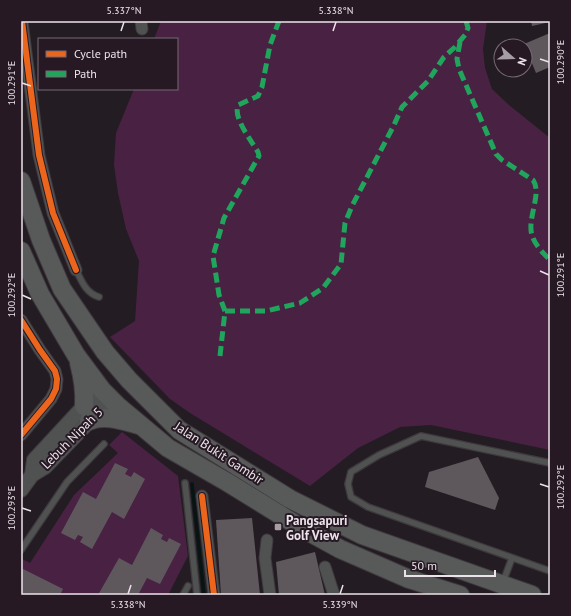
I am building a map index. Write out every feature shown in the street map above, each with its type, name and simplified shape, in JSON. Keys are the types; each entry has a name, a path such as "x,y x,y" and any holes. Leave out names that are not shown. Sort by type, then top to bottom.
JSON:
{"main road":[{"name":"Jalan Bukit Gambir","path":"21,181 41,240 62,290 105,352 152,404 179,430 290,499 362,535 532,595"},
{"name":"Jalan Bukit Gambir","path":"21,251 40,294 76,355 139,425 168,448 340,549 409,579 460,595"},
{"path":"105,352 114,379 109,392 136,394 152,404"},
{"path":"76,355 84,380 86,413 94,419 106,418 139,425"}],"street":[{"path":"22,21 26,84 39,155 51,206 76,270"},
{"path":"21,320 55,371 57,379 56,389 51,399 23,429"},
{"name":"Lebuh Nipah 5","path":"21,489 32,475 45,467 86,413 109,392"},
{"path":"202,496 214,595"},
{"path":"267,540 265,558 270,595"},
{"path":"325,567 334,595"}],"lane":[{"path":"76,270 83,285 89,292 100,298"},
{"path":"550,463 421,436 351,472 348,484 351,497 368,507 550,571"},
{"path":"21,550 67,482 104,444"},
{"path":"185,483 197,595"},
{"path":"502,585 512,558"},
{"path":"183,595 188,586"}],"shaded area":[{"path":"161,21 487,21 483,49 485,68 492,89 509,105 550,138 550,450 431,425 400,427 358,448 310,486 190,413 170,399 110,337 135,321 139,261 126,229 118,193 114,165 116,133 134,90 178,90 178,38 154,38"},
{"path":"122,432 178,476 188,556 168,595 21,595 22,559 30,563 74,495 118,453 109,445"}],"building":[{"path":"531,21 550,21 550,22 532,26"},
{"path":"550,33 550,67 536,73 533,66 533,40"},
{"path":"478,457 499,498 495,510 425,487 429,472"},
{"path":"115,463 128,469 125,474 131,477 134,472 145,479 124,519 112,512 92,549 80,542 83,537 78,535 75,540 61,533 83,492 96,499"},
{"path":"252,518 260,595 221,595 216,520"},
{"path":"151,528 163,535 161,539 167,542 169,538 181,544 160,584 147,578 138,595 98,595 119,558 132,565"},
{"path":"315,552 325,595 279,595 276,562"},
{"path":"23,569 63,589 60,595 21,595 21,574"}],"waterway":[{"path":"192,484 204,595"}],"marked path":[{"path":"220,356 225,311 219,295 213,256 224,218 259,156 240,122 237,110 238,105 258,96 262,87 270,45 279,21"},
{"path":"225,311 266,311 300,303 323,288 341,264 345,223 352,206 402,107 428,81 444,57 465,35 468,28 466,21"},
{"path":"460,42 457,59 459,69 496,154 502,160 533,180 536,186 531,231 536,244 550,260"}],"cycle path":[{"path":"22,21 39,155 53,213 76,270"},
{"path":"21,320 55,371 57,379 56,389 51,399 21,435"},
{"path":"202,496 214,595"}],"place":[{"name":"Pangsapuri Golf View","path":"278,527"}]}
